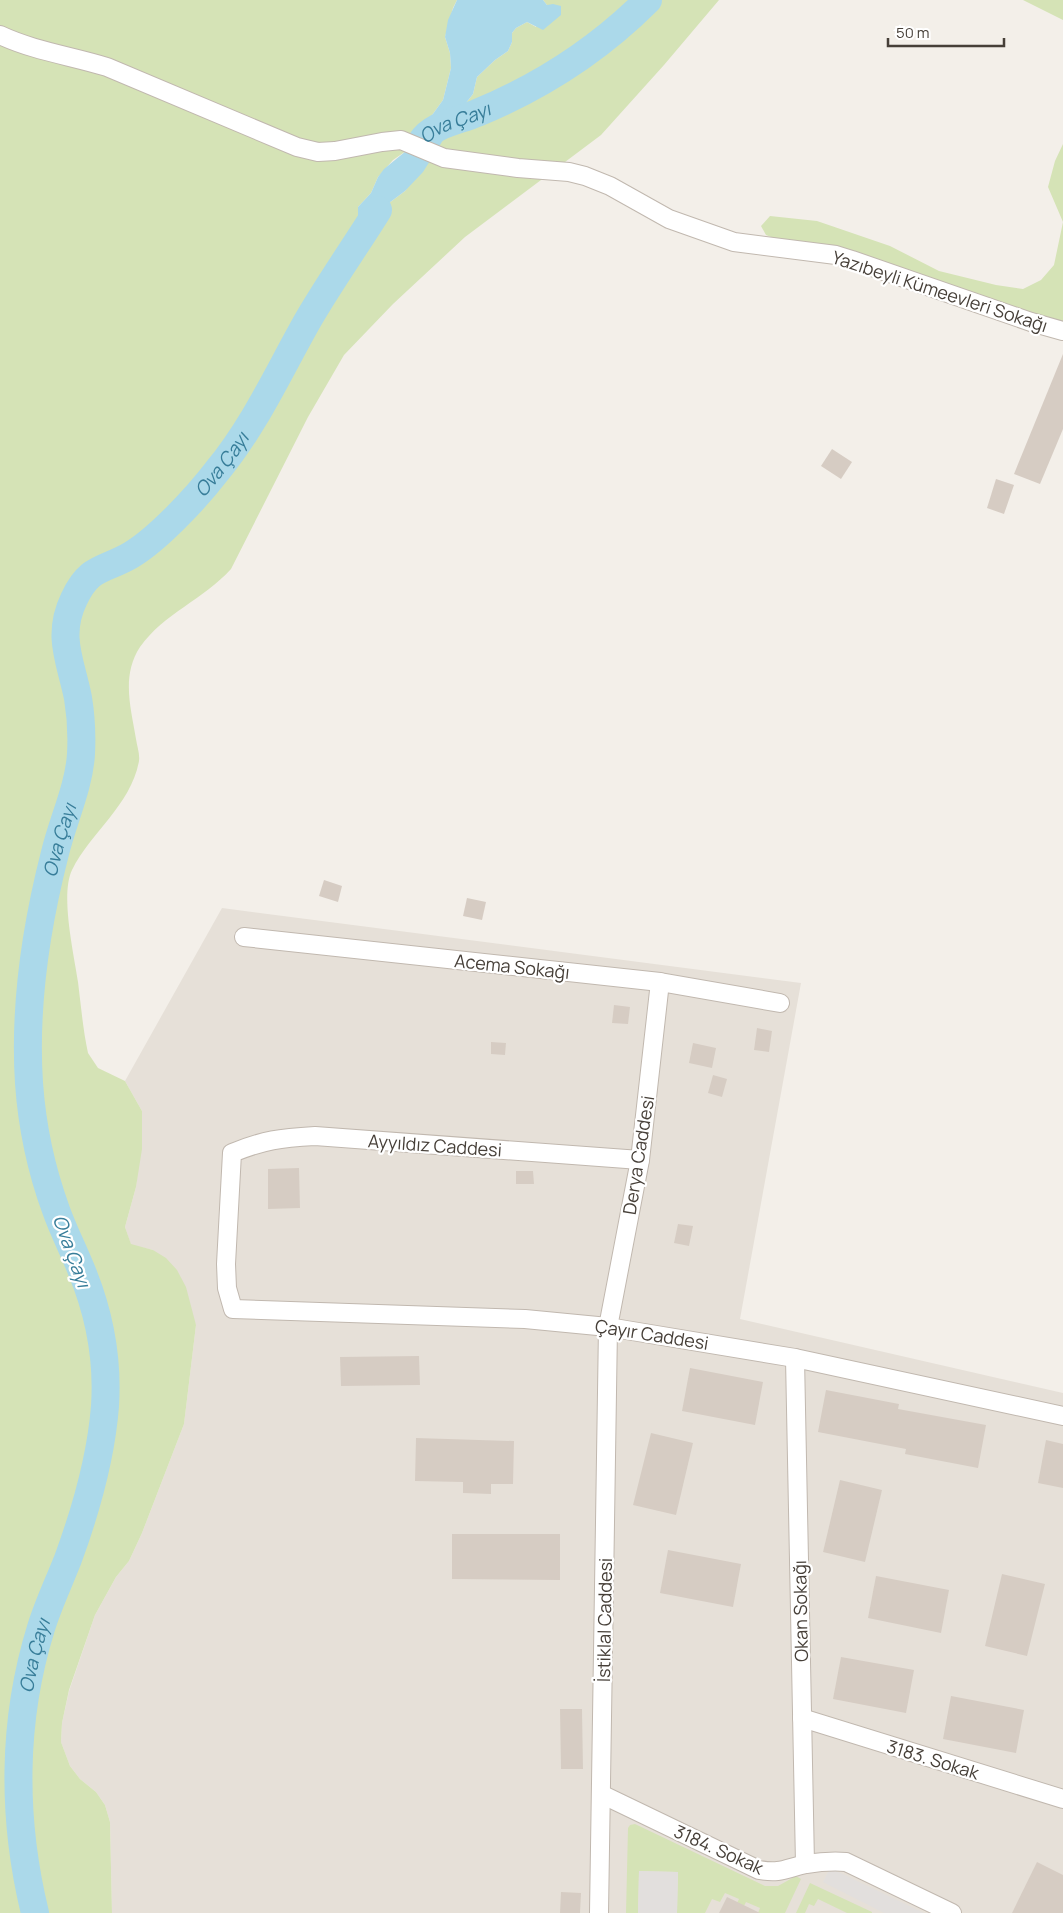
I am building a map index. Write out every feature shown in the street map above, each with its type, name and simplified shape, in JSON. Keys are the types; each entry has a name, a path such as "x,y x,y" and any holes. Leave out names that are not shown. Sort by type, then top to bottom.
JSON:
{"street":[{"name":"Yazıbeyli Kümeevleri Sokağı","path":"0,35 23,45 107,67 297,147 318,152 335,151 402,140 444,158 518,168 569,172 610,186 669,219 734,242 836,255 1031,322 1063,331"},
{"name":"Acema Sokağı","path":"244,937 660,982 780,1003"},
{"name":"Derya Caddesi","path":"608,1327 640,1160 660,982"},
{"name":"Ayyıldız Caddesi","path":"233,1309 226,1288 232,1153 258,1142 314,1136 640,1160"},
{"name":"Çayır Caddesi","path":"233,1309 525,1319 608,1327 795,1358 1063,1416"},
{"name":"İstiklal Caddesi","path":"599,1913 608,1327"},
{"name":"Okan Sokağı","path":"795,1358 805,1864"},
{"name":"3183. Sokak","path":"802,1718 1063,1799"},
{"name":"3184. Sokak","path":"601,1794 759,1870 774,1873 805,1864 846,1862 952,1913"}],"shaded area":[{"path":"222,908 801,983 740,1319 1063,1393 1063,1913 112,1913 110,1822 105,1805 96,1792 80,1779 70,1766 61,1742 62,1723 69,1691 95,1615 116,1577 129,1561 142,1533 184,1424 196,1325 153,1250 131,1245 125,1227 136,1187 142,1111 125,1081"},
{"path":"830,1868 924,1913 884,1913 823,1882"},
{"path":"639,1871 678,1872 677,1913 638,1913"}],"green space":[{"path":"0,0 457,0 445,37 450,53 451,68 443,100 406,151 393,160 378,177 371,193 358,207 358,218 354,235 363,251 367,251 380,232 389,203 405,191 445,137 455,117 473,94 477,77 508,51 512,42 512,33 516,28 527,22 536,27 547,5 543,0 719,0 601,135 465,237 393,304 344,355 308,417 231,569 209,589 149,635 134,658 129,681 129,692 139,761 135,777 128,791 89,843 72,870 67,894 69,925 88,1053 98,1068 125,1081 142,1111 142,1149 136,1187 125,1227 131,1244 153,1250 166,1258 177,1270 186,1287 196,1325 184,1424 142,1533 129,1561 116,1577 95,1615 69,1690 62,1723 61,1742 70,1766 80,1779 96,1792 105,1805 110,1822 112,1913 0,1913"},
{"path":"1023,0 1063,0 1063,20"},
{"path":"1063,144 1063,222 1048,187 1055,161"},
{"path":"770,216 817,221 890,246 939,271 996,285 1023,289 1041,280 1054,265 1063,222 1063,324 776,239 766,235 761,226"},
{"path":"635,1824 765,1886 778,1886 796,1876 801,1879 785,1913 758,1913 760,1908 746,1902 744,1906 737,1903 739,1899 725,1893 720,1902 712,1899 705,1913 677,1913 678,1872 639,1871 638,1913 626,1913 628,1828 630,1825"},
{"path":"810,1883 872,1913 847,1913 818,1899 814,1906 809,1904 805,1913 796,1913"}],"water":[{"path":"457,0 543,0 547,5 561,6 561,15 543,30 527,22 516,28 512,33 512,42 508,51 477,77 473,94 455,117 423,172 405,191 389,203 380,232 367,251 363,251 354,235 358,218 358,207 371,193 384,169 406,151 443,100 451,68 450,53 445,37 448,20"}],"building":[{"path":"1063,354 1063,429 1040,484 1014,474"},
{"path":"832,449 852,462 841,479 821,466"},
{"path":"996,479 1014,485 1004,514 987,508"},
{"path":"324,880 342,886 338,902 319,896"},
{"path":"467,898 486,902 482,920 463,916"},
{"path":"614,1005 630,1007 628,1024 612,1023"},
{"path":"757,1028 772,1031 769,1052 754,1050"},
{"path":"491,1042 506,1043 505,1055 491,1054"},
{"path":"693,1043 716,1048 712,1068 689,1063"},
{"path":"713,1075 727,1079 722,1097 708,1093"},
{"path":"299,1168 300,1208 268,1209 268,1169"},
{"path":"516,1171 533,1171 534,1184 516,1184"},
{"path":"678,1224 693,1226 689,1246 674,1243"},
{"path":"419,1356 420,1385 341,1386 340,1357"},
{"path":"690,1368 763,1382 755,1425 682,1411"},
{"path":"826,1390 899,1404 898,1409 986,1425 978,1468 905,1454 906,1449 818,1432"},
{"path":"651,1433 693,1443 676,1515 633,1505"},
{"path":"416,1438 514,1441 513,1484 491,1484 491,1494 463,1493 463,1482 415,1481"},
{"path":"1046,1440 1063,1444 1063,1488 1038,1483"},
{"path":"840,1480 882,1490 865,1562 823,1552"},
{"path":"452,1534 560,1534 560,1580 452,1579"},
{"path":"668,1550 741,1564 733,1607 660,1593"},
{"path":"1002,1574 1045,1584 1027,1656 985,1646"},
{"path":"876,1576 949,1590 941,1633 868,1618"},
{"path":"841,1657 914,1670 906,1713 833,1699"},
{"path":"951,1696 1024,1710 1016,1753 943,1739"},
{"path":"560,1709 582,1709 583,1769 561,1769"},
{"path":"1037,1862 1063,1875 1063,1913 1012,1913"},
{"path":"561,1892 581,1893 580,1913 560,1913"},
{"path":"727,1897 760,1913 719,1913"}],"waterway":[{"name":"Ova Çayı","path":"421,142 439,127 500,103 568,65 610,34 648,0"},
{"name":"Ova Çayı","path":"35,1913 27,1878 22,1842 18,1770 20,1734 31,1663 41,1628 75,1540 92,1484 103,1425 106,1389 101,1336 93,1302 46,1179 32,1115 29,1083 28,1025 37,938 48,881 77,779 81,754 80,712 67,649 66,625 74,599 86,580 98,570 131,555 153,539 188,505 231,453 266,397 316,306 378,210"}]}
